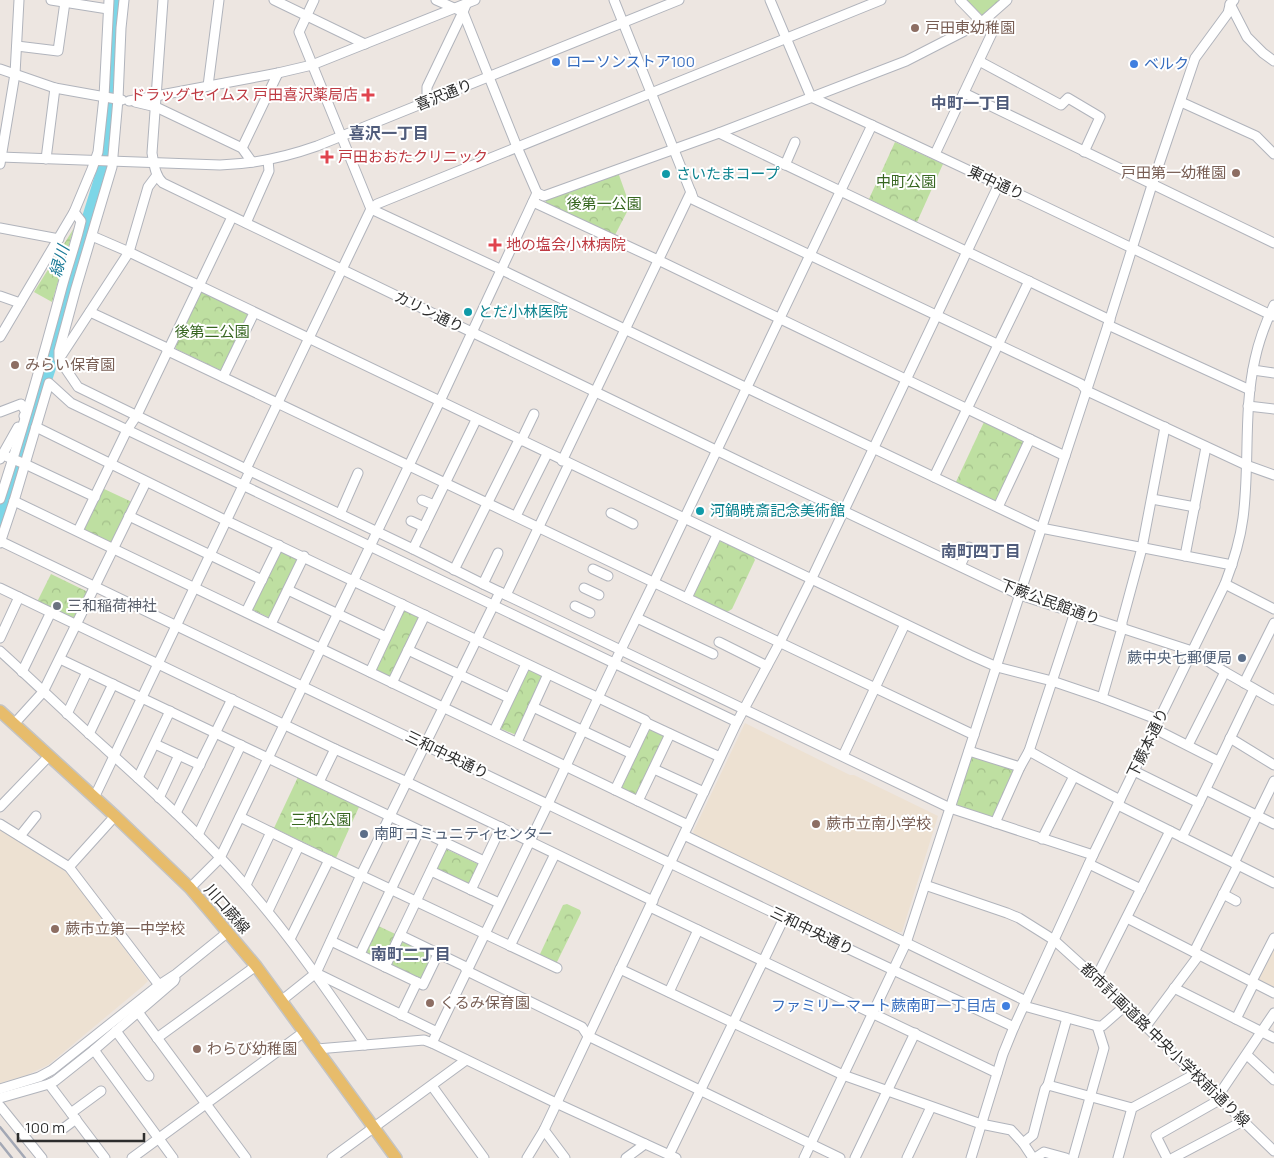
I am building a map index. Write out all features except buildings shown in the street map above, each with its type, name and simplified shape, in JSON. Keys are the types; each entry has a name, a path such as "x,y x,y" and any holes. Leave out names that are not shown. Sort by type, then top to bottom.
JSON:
{"main road":[{"name":"川口蕨線","path":"0,711 115,816 190,888 256,966 396,1158"}],"street":[{"path":"0,159 15,74 19,0"},
{"path":"0,336 74,212 98,152 104,97 109,4 51,0"},
{"path":"124,0 112,167 59,351 59,359 78,387 503,594 950,808 1042,839 1091,860 1141,889"},
{"path":"59,359 128,252 148,186 157,175 152,153 163,0"},
{"path":"208,86 220,0"},
{"path":"274,0 365,44"},
{"path":"314,0 300,32 371,209 1041,528 1232,566"},
{"path":"436,0 463,6"},
{"path":"129,101 312,65 476,0"},
{"path":"614,0 694,200 1081,384 1086,391 1246,465 1274,475"},
{"name":"喜沢通り","path":"0,159 46,158 220,165 268,160 305,150 342,136 679,0"},
{"path":"770,0 810,97"},
{"path":"94,798 244,485 248,470 278,403 371,209 377,204 880,0"},
{"path":"935,154 992,33 960,0"},
{"path":"463,6 517,147 538,193 544,196 906,61 982,22 1008,0"},
{"path":"17,46 58,51 64,2"},
{"path":"1230,2 1247,37 1274,61"},
{"path":"804,1158 906,943 1195,58 1228,13 1230,2"},
{"path":"427,102 427,87 463,6"},
{"path":"979,61 1061,105 1068,98 1100,117 1084,152"},
{"path":"0,69 55,88 151,105 242,148 252,162"},
{"path":"242,148 278,73"},
{"path":"46,158 55,88"},
{"path":"964,93 1274,243"},
{"name":"東中通り","path":"810,97 999,184 1272,315"},
{"path":"1181,102 1256,136 1274,154"},
{"path":"432,1043 685,519 872,125"},
{"path":"718,132 1029,281 1250,390"},
{"path":"785,165 795,142"},
{"path":"246,223 269,171 268,160"},
{"name":"カリン通り","path":"157,175 163,183 717,451"},
{"path":"527,1158 544,1130 737,722 811,580 999,184"},
{"path":"281,1001 316,973 361,875 493,605 503,594 538,527 596,392 691,192"},
{"path":"190,888 220,858 538,193"},
{"path":"533,202 658,260 1064,456"},
{"path":"0,499 40,369 81,221 74,212"},
{"path":"78,531 127,430 137,416 232,217"},
{"path":"0,228 59,239"},
{"path":"92,236 997,667 1052,681 1102,698 1157,724 1188,745 1218,761"},
{"path":"934,477 1029,281"},
{"path":"0,296 20,303"},
{"name":"下蕨本通り","path":"972,1158 997,1073 1014,1027 1091,860 1232,566 1243,517 1248,406 1253,370 1259,341 1272,315 1274,305"},
{"path":"90,312 165,347 168,351 974,735"},
{"path":"223,377 254,313"},
{"path":"1253,370 1274,373"},
{"path":"0,541 14,501 49,383 71,403 737,722"},
{"path":"0,412 21,404 26,412"},
{"path":"1248,406 1274,409"},
{"path":"26,412 1,457 25,464 95,497"},
{"path":"454,570 487,502 534,414"},
{"path":"413,549 476,420"},
{"path":"36,427 146,482 304,556 720,757"},
{"path":"1102,698 1142,548 1165,427"},
{"path":"998,507 1030,440"},
{"path":"1185,556 1206,447"},
{"name":"下蕨公民館通り","path":"717,451 1020,594 1192,651 1244,684 1274,700"},
{"path":"516,516 547,454"},
{"path":"340,514 358,473"},
{"path":"14,724 43,692 146,482"},
{"path":"1152,499 1195,507"},
{"path":"422,500 434,505"},
{"path":"14,501 688,825"},
{"path":"611,512 633,524"},
{"path":"129,516 262,580"},
{"path":"411,521 424,527"},
{"path":"687,598 717,535"},
{"name":"三和中央通り","path":"0,541 1014,1027"},
{"path":"246,612 279,545"},
{"path":"960,566 969,547"},
{"path":"483,584 498,553"},
{"path":"271,624 304,556"},
{"path":"593,568 608,576"},
{"path":"1225,584 1274,608"},
{"path":"0,588 501,827 698,930 997,1073"},
{"path":"584,588 599,595"},
{"path":"288,590 386,637"},
{"path":"0,638 19,597"},
{"path":"370,672 402,604"},
{"path":"575,606 590,613"},
{"path":"22,672 51,612"},
{"path":"995,823 1020,767 1030,751 1074,612"},
{"path":"392,683 425,616"},
{"path":"637,618 713,654"},
{"path":"1244,684 1274,623"},
{"path":"843,756 905,624"},
{"path":"720,642 767,666"},
{"path":"408,650 509,698"},
{"path":"0,651 176,813 246,885 316,973 364,1044"},
{"path":"60,659 484,861"},
{"path":"494,731 526,664"},
{"path":"67,714 87,672"},
{"path":"1188,745 1225,672"},
{"path":"517,742 548,674"},
{"path":"89,734 113,684"},
{"path":"1182,836 1254,688"},
{"path":"176,813 232,699"},
{"path":"533,707 632,754"},
{"path":"138,778 170,711"},
{"path":"615,790 647,723"},
{"path":"638,801 670,734"},
{"path":"1230,738 1274,765"},
{"path":"155,744 200,765"},
{"path":"198,835 241,745"},
{"path":"319,782 335,748"},
{"path":"969,751 1020,767"},
{"path":"1030,751 1170,830 1274,883"},
{"path":"159,798 178,755"},
{"path":"0,807 49,756"},
{"path":"654,769 704,792"},
{"path":"1134,771 1199,804"},
{"path":"1042,839 1074,776"},
{"path":"1146,1026 1196,954 1274,781"},
{"path":"1206,790 1274,824"},
{"path":"20,836 36,816"},
{"path":"69,867 115,816"},
{"path":"240,817 557,968"},
{"path":"0,824 69,867 159,985"},
{"path":"471,890 501,827"},
{"path":"1096,978 1170,830"},
{"path":"360,954 419,831"},
{"path":"246,885 270,832"},
{"path":"684,834 1025,1004 1097,1026 1102,1026 1125,1006"},
{"path":"385,967 444,843"},
{"path":"268,911 299,846"},
{"path":"510,946 555,854"},
{"path":"290,939 329,860"},
{"path":"431,871 499,904"},
{"name":"都市計画道路 中央小学校前通り線","path":"925,885 1019,918 1054,940 1096,978 1274,1151"},
{"path":"1224,894 1236,901"},
{"path":"317,1049 424,1040 672,1157 701,1091 784,918"},
{"path":"1127,918 1274,993"},
{"path":"668,992 698,930"},
{"path":"0,1089 39,1077 52,1070 228,932"},
{"path":"400,936 464,966 467,970 582,1027 588,1036 840,1158"},
{"path":"1236,1019 1274,938"},
{"path":"331,940 423,985 438,954"},
{"path":"157,1038 256,966"},
{"path":"620,968 843,1075 981,1124 1011,1130 1034,1158 1044,1152 1066,1158"},
{"path":"316,973 437,1032"},
{"path":"0,1098 49,1084 94,1050 174,981 176,974"},
{"path":"401,1015 416,982"},
{"path":"1174,988 1274,1038"},
{"path":"138,1012 246,1158"},
{"path":"1168,1158 1156,1136 1219,1098 1274,1013"},
{"path":"1023,1143 1033,1135 1067,1018"},
{"path":"1074,1158 1104,1048 1097,1026"},
{"path":"116,1031 149,1076"},
{"path":"132,1158 304,1032"},
{"path":"855,1158 915,1033"},
{"path":"94,1050 173,1158"},
{"path":"1247,1055 1274,1080"},
{"path":"332,1158 466,1060"},
{"path":"1048,1085 1132,1108 1195,1074"},
{"path":"49,1084 104,1158"},
{"path":"432,1086 484,1158"},
{"path":"64,1128 73,1116 101,1091"},
{"path":"0,1106 42,1158"},
{"path":"907,1158 931,1107"},
{"path":"1118,1158 1132,1108"},
{"path":"1173,1158 1243,1120"},
{"path":"544,1130 564,1158"},
{"path":"626,1158 645,1144"}],"shaded area":[{"name":"蕨市立南小学校","path":"745,723 938,816 902,932 897,932 695,835 693,832"},
{"name":"蕨市立第一中学校","path":"0,829 61,868 72,878 148,981 48,1065 27,1075 0,1083"},
{"path":"1274,946 1274,989 1259,981 1258,978"}],"green space":[{"path":"967,0 1001,0 983,16"},
{"name":"中町公園","path":"895,142 943,164 917,222 869,199"},
{"name":"後第一公園","path":"616,174 619,175 630,206 615,235 546,203 546,200"},
{"path":"74,228 52,302 34,292"},
{"name":"後第二公園","path":"200,292 249,314 222,371 176,349 175,346"},
{"path":"984,422 1023,441 1024,446 998,501 993,502 955,484"},
{"path":"102,488 132,502 112,543 82,529"},
{"path":"720,541 753,556 755,560 732,609 727,612 693,596 717,542"},
{"path":"283,551 297,558 297,563 272,615 268,617 253,610 252,606 279,553"},
{"path":"51,574 88,592 74,620 37,602"},
{"path":"404,610 418,617 419,620 392,675 389,676 376,670"},
{"path":"528,669 542,676 543,679 517,733 514,734 499,728"},
{"path":"649,728 665,735 636,795 620,787"},
{"path":"974,754 1014,768 1015,771 992,818 958,808 957,803 971,757"},
{"name":"三和公園","path":"298,777 359,807 336,858 274,828"},
{"path":"446,849 478,864 479,867 470,886 435,871"},
{"path":"567,904 580,910 581,913 557,962 554,963 540,957 540,954 563,905"},
{"path":"374,924 438,954 423,985 360,954"}],"waterway":[{"name":"緑川","path":"0,525 48,369 83,239 104,171 108,149 117,0"}],"railway":[{"path":"0,1127 25,1158"},
{"path":"0,1143 12,1158"}],"place":[{"name":"戸田東幼稚園","path":"915,28"},
{"name":"ローソンストア100","path":"556,62"},
{"name":"ベルク","path":"1134,64"},
{"name":"ドラッグセイムス 戸田喜沢薬局店","path":"368,95"},
{"name":"戸田おおたクリニック","path":"327,157"},
{"name":"戸田第一幼稚園","path":"1236,173"},
{"name":"さいたまコープ","path":"666,174"},
{"name":"地の塩会小林病院","path":"495,245"},
{"name":"とだ小林医院","path":"468,312"},
{"name":"みらい保育園","path":"15,365"},
{"name":"河鍋暁斎記念美術館","path":"700,511"},
{"name":"三和稲荷神社","path":"57,606"},
{"name":"蕨中央七郵便局","path":"1242,658"},
{"name":"蕨市立南小学校","path":"816,824"},
{"name":"南町コミュニティセンター","path":"364,834"},
{"name":"蕨市立第一中学校","path":"55,929"},
{"name":"くるみ保育園","path":"430,1003"},
{"name":"ファミリーマート蕨南町一丁目店","path":"1006,1006"},
{"name":"わらび幼稚園","path":"197,1049"}],"district":[{"name":"中町一丁目","path":"971,103"},
{"name":"喜沢一丁目","path":"389,133"},
{"name":"南町四丁目","path":"981,551"},
{"name":"南町二丁目","path":"411,954"}]}
